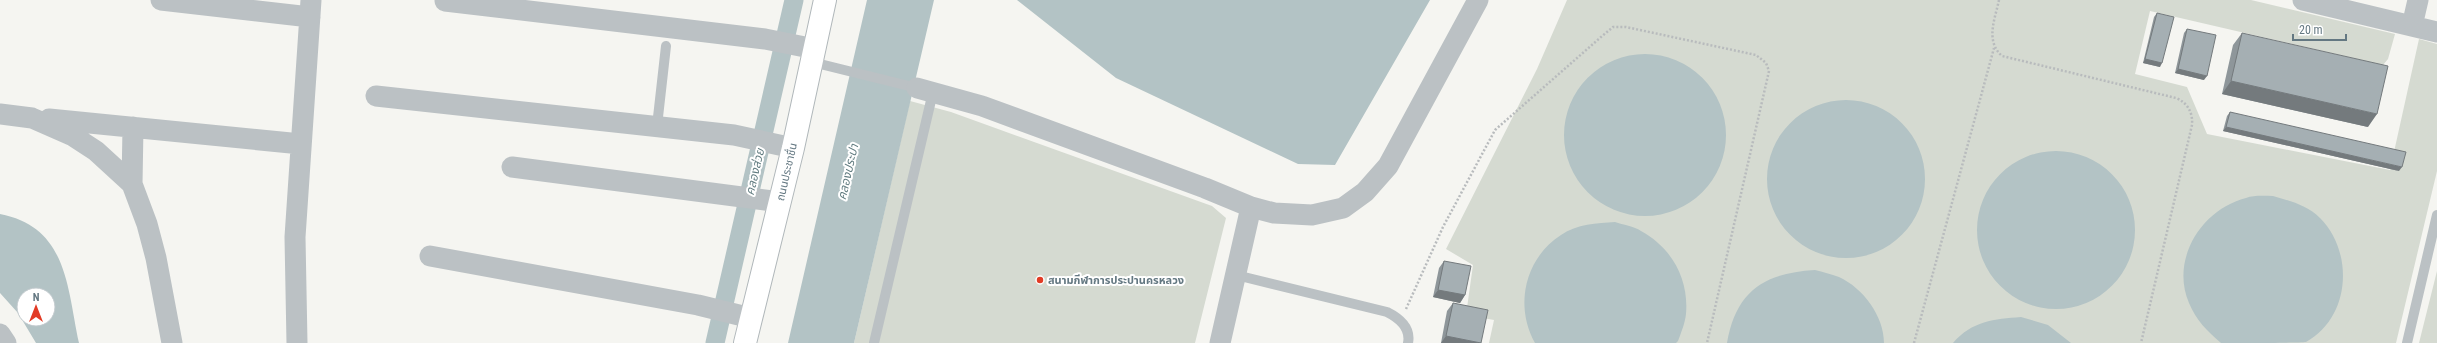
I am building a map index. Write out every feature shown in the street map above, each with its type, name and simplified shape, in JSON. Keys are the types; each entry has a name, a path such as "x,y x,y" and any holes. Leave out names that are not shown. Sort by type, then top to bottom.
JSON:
{"main road":[{"name":"ถนนประชาชื่น","path":"745,343 741,316 770,200 793,148 808,52 825,0"}],"street":[{"path":"161,0 311,8 296,237 297,343"},
{"path":"925,90 982,106 1251,206 1274,213 1312,215 1343,208 1365,192 1388,166 1478,0"},
{"path":"2302,0 2336,4 2437,32"},
{"path":"2412,26 2418,0"},
{"path":"445,1 765,39 808,52"},
{"path":"376,96 734,135 793,148"},
{"path":"0,114 301,144"},
{"path":"32,118 73,136 96,152 132,184"},
{"path":"133,127 132,184 147,224 156,258 172,343"},
{"path":"512,166 770,200"},
{"path":"1220,343 1251,206"},
{"path":"430,256 698,305 741,316"},
{"path":"0,334 6,343"}],"lane":[{"path":"657,126 666,46"},
{"path":"808,52 842,69 925,90 874,343"},
{"path":"2407,343 2437,215"},
{"path":"1236,274 1387,312 1401,319 1409,337 1408,343"}],"path":[{"path":"1914,343 1994,48 1992,38 1999,0"},
{"path":"1401,319 1443,227 1495,130 1614,27 1626,27 1756,55 1766,63 1769,71 1707,343"},
{"path":"1994,48 2002,56 2010,59 2176,98 2189,109 2192,125 2141,343"}],"shaded area":[{"path":"1567,0 2251,0 2395,34 2388,59 2383,65 2150,11 2135,74 2187,87 2207,134 2390,170 2419,39 2437,44 2437,171 2396,343 1489,343 1494,320 1466,315 1473,265 1446,249 1537,69"},
{"name":"สนามกีฬาการประปานครหลวง","path":"910,101 951,112 1212,206 1226,218 1195,343 854,343"},
{"path":"2437,271 2437,343 2419,343"}],"water":[{"name":"คลองประปา","path":"867,0 934,0 854,343 788,343"},
{"path":"1017,0 1430,0 1335,165 1298,164 1116,78"},
{"path":"1637,54 1653,54 1676,60 1696,72 1708,84 1723,111 1726,135 1723,159 1720,166 1708,186 1696,198 1669,213 1653,216 1637,216 1614,210 1594,198 1582,186 1567,159 1564,143 1564,127 1570,104 1582,84 1594,72 1621,57"},
{"path":"1846,100 1876,106 1902,123 1919,149 1925,179 1919,209 1902,235 1876,252 1846,258 1816,252 1790,235 1773,209 1767,179 1773,149 1790,123 1816,106"},
{"path":"2064,151 2079,154 2093,160 2112,174 2122,186 2132,207 2135,230 2132,253 2122,274 2112,286 2100,296 2079,306 2064,309 2048,309 2033,306 2012,296 2000,286 1990,274 1980,253 1978,245 1977,222 1980,207 1990,186 2000,174 2012,164 2033,154 2041,152"},
{"path":"2273,196 2298,204 2310,210 2320,218 2331,232 2338,248 2342,266 2343,283 2339,301 2332,317 2321,331 2306,342 2221,343 2202,325 2189,303 2184,286 2184,270 2187,253 2194,238 2204,224 2216,213 2230,204 2249,197"},
{"path":"0,214 22,221 39,232 52,246 67,281 79,343 36,343 26,327 56,327 56,287 16,287 16,311 0,293"},
{"path":"1615,222 1638,229 1652,238 1662,246 1676,266 1685,289 1686,301 1686,314 1678,341 1676,343 1535,343 1525,314 1525,299 1531,270 1539,256 1549,245 1567,231 1580,226"},
{"path":"1815,270 1839,277 1856,288 1864,296 1876,313 1883,333 1884,343 1727,343 1731,325 1737,310 1745,298 1755,288 1781,275"},
{"path":"2021,317 2048,325 2071,343 1953,343 1968,330 1984,322"}],"building":[{"path":"2157,13 2174,17 2162,63 2145,59"},
{"path":"2187,29 2216,35 2207,76 2178,69"},
{"path":"2242,33 2388,66 2377,114 2231,81"},
{"path":"2230,112 2406,152 2402,167 2226,127"},
{"path":"1444,261 1471,266 1465,295 1438,290"},
{"path":"1453,303 1488,310 1481,343 1446,336"}],"waterway":[{"name":"คลองส่วย","path":"715,343 794,0"}],"place":[{"name":"สนามกีฬาการประปานครหลวง","path":"1040,280"}]}
